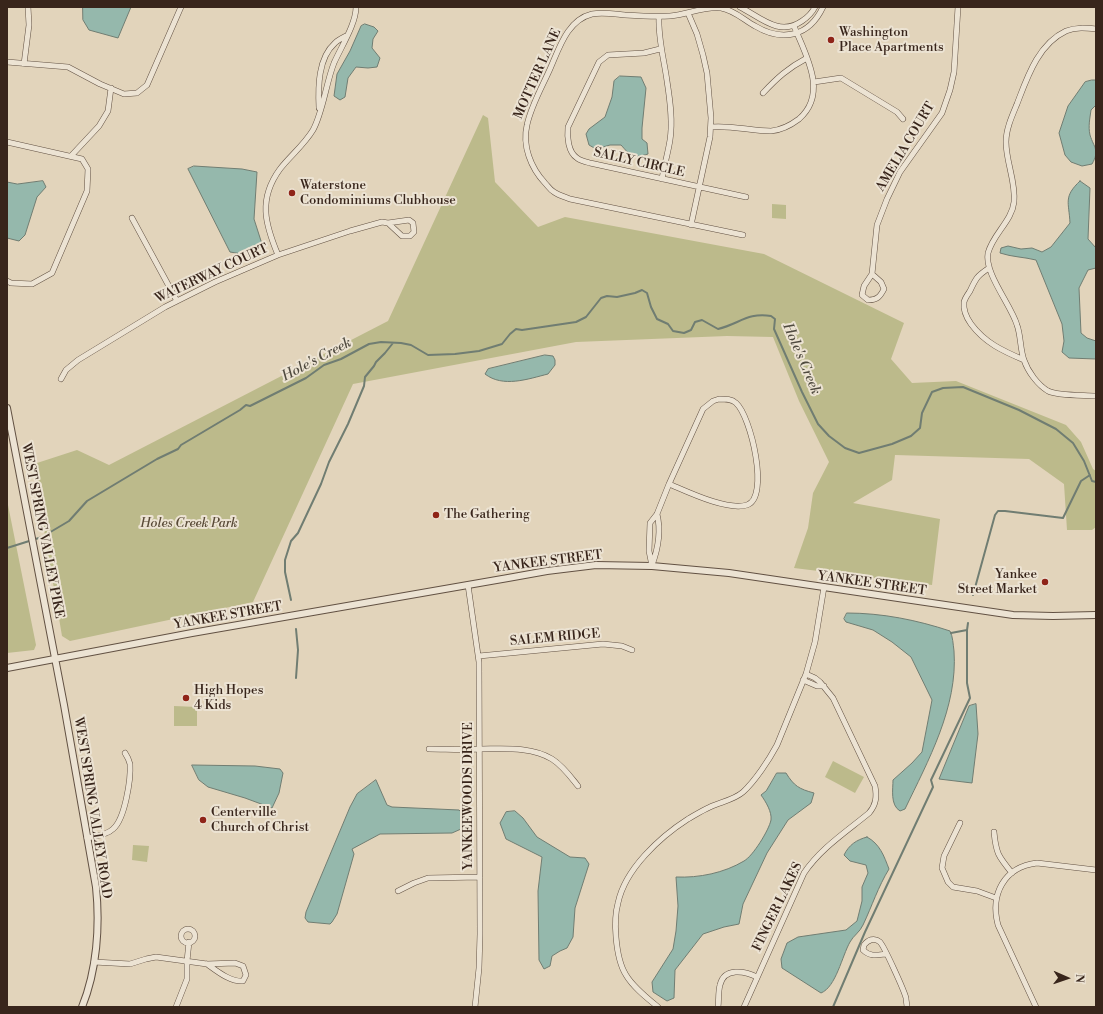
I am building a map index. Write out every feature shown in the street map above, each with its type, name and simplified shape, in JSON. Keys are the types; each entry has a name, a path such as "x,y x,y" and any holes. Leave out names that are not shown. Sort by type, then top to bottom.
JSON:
{"street":[{"path":"24,64 29,26 28,7"},
{"path":"7,62 68,67 124,94 137,93 147,85 181,7"},
{"path":"278,255 269,233 266,212 266,197 271,184 280,169 305,142 318,120 334,64 346,35 352,26 356,7"},
{"name":"MOTTER LANE","path":"688,13 700,7"},
{"path":"740,7 776,27 794,26 812,12 815,7"},
{"name":"MOTTER LANE","path":"743,235 570,199 553,192 540,178 531,162 526,145 526,127 530,112 566,34 576,21 592,14 606,13 659,17 672,16 709,8 721,8 732,12 766,32 778,35 789,35 797,33 812,24 823,7"},
{"name":"AMELIA COURT","path":"872,274 881,282 884,289 880,296 875,300 868,300 862,295 864,286 872,274 878,225 886,199 900,172 942,113 950,90 954,72 958,7"},
{"path":"688,13 697,34 707,73 710,127 691,225"},
{"path":"659,17 658,30 660,49 667,80 671,112 670,138 662,179"},
{"path":"710,127 726,126 773,131 790,126 804,114 812,99 814,82 808,58 794,26"},
{"path":"1095,397 1070,395 1049,391 1033,378 1024,360 1017,324 989,268 988,254 994,239 1011,214 1014,202 1014,188 1008,162 1006,142 1009,125 1030,69 1047,46 1066,31 1079,28 1096,29"},
{"path":"320,111 318,89 325,58 334,43 346,35"},
{"name":"SALLY CIRCLE","path":"660,49 644,53 608,55 599,62 568,127 567,137 570,149 577,158 590,163 699,188 746,197"},
{"path":"763,93 792,66 808,58"},
{"path":"814,82 841,78 897,112 903,119"},
{"path":"72,156 99,126 108,111 111,88"},
{"path":"7,142 82,159 88,169 87,191 52,272 32,284 11,284 7,281"},
{"path":"132,218 178,301"},
{"name":"WATERWAY COURT","path":"61,379 66,370 78,360 165,307 215,282 278,255 382,222 388,223 409,220 413,223 414,232 410,236 402,236 388,223"},
{"path":"989,268 978,275 964,301 964,311 967,319 987,342 1002,351 1024,360"},
{"path":"652,566 649,551 650,523 657,514 669,484 703,409 713,401 720,399 730,400 737,404 743,414 756,452 757,490 753,500 748,505 742,506 720,504 669,484"},
{"name":"WEST SPRING VALLEY PIKE","path":"7,408 55,659"},
{"path":"652,566 657,551 659,522 657,514"},
{"name":"YANKEE STREET","path":"7,668 197,632 548,571 596,565 652,566 729,573 1013,614 1053,616 1096,615"},
{"name":"YANKEEWOODS DRIVE","path":"468,585 479,656 479,968 474,1007"},
{"path":"658,1007 631,982 622,967 616,942 616,929 618,903 622,890 640,861 663,837 688,819 710,807 742,793 771,756 777,746 806,674 815,642 824,587"},
{"name":"SALEM RIDGE","path":"479,656 603,644 622,646 632,650"},
{"name":"WEST SPRING VALLEY ROAD","path":"55,659 96,890 97,934 94,962 88,990 82,1007"},
{"name":"FINGER LAKES","path":"744,1007 797,889 811,863 826,847 869,813 876,798 875,786 833,698 824,686 815,678 806,674"},
{"path":"803,680 817,686 824,686"},
{"path":"429,749 526,750 543,755 561,766 578,786"},
{"path":"87,838 109,832 114,829 122,818 130,764 125,753"},
{"path":"960,823 944,856 942,868 948,882 953,887 977,891 996,898"},
{"path":"994,832 999,857 1012,873"},
{"path":"1036,1007 998,925 996,915 996,898 1002,884 1012,873 1025,866 1038,863 1096,870"},
{"path":"398,891 428,878 480,877"},
{"path":"176,1007 187,980 189,942"},
{"path":"886,954 906,997 907,1007"},
{"path":"94,962 130,964 146,958 156,957 207,964 239,963 243,966 246,975 243,981 238,981 217,972 207,964"},
{"path":"718,1007 721,981 727,974 743,972 757,977"}],"green space":[{"name":"Holes Creek Park","path":"483,115 488,118 495,182 538,227 565,217 764,254 904,323 891,359 912,383 956,381 1066,425 1081,442 1093,469 1096,471 1096,527 1092,530 1067,530 1064,484 1029,459 895,455 892,480 853,503 940,519 932,585 794,568 808,528 813,493 829,462 799,401 773,337 727,336 576,342 353,384 253,602 70,641 62,636 38,494 37,463 77,450 109,465 388,321"},
{"path":"772,204 786,205 786,219 772,218"},
{"path":"7,500 36,645 34,650 7,653"},
{"path":"174,706 197,707 197,726 174,726"},
{"path":"833,761 864,777 855,793 825,777"},
{"path":"133,845 149,846 147,862 132,860"}],"water":[{"path":"83,7 131,7 118,38 89,30 83,20"},
{"path":"365,24 374,27 378,31 373,39 372,48 380,58 377,67 356,67 348,78 345,97 340,100 334,96 337,74 350,51 361,26"},
{"path":"620,76 641,77 646,88 642,139 647,143 648,154 632,156 621,145 610,145 596,149 589,145 586,134 589,129 605,117 612,97 614,81"},
{"path":"1096,80 1096,105 1091,110 1089,128 1090,135 1096,149 1096,155 1092,164 1082,166 1071,162 1065,155 1059,133 1068,106 1085,82"},
{"path":"194,166 242,169 257,172 254,219 262,244 242,254 230,252 188,169"},
{"path":"43,181 46,187 37,197 25,235 19,241 7,238 7,182 17,184"},
{"path":"1080,181 1090,188 1088,239 1096,248 1096,268 1088,270 1079,288 1081,333 1087,338 1096,341 1096,359 1069,358 1062,352 1064,341 1062,324 1036,260 1000,253 1001,248 1008,246 1021,249 1032,248 1042,252 1051,247 1070,223 1068,200 1071,191"},
{"path":"545,355 553,356 555,360 555,365 548,374 524,380 500,381 485,374 488,369"},
{"path":"847,613 873,614 912,620 950,631 952,636 954,672 946,713 932,753 905,809 900,811 893,801 893,780 922,752 932,700 911,657 892,642 873,630 846,622 844,619"},
{"path":"976,704 978,734 972,783 939,779 969,706"},
{"path":"192,765 255,766 280,769 283,773 279,793 272,808 208,787 199,780"},
{"path":"777,773 786,773 797,786 814,793 811,803 788,820 767,853 743,904 739,924 703,934 675,970 674,998 667,1001 653,992 652,982 673,949 678,906 676,877 694,877 720,872 744,861 752,854 767,830 771,820 770,810 761,795 766,791"},
{"path":"376,780 387,805 392,807 459,810 464,819 461,829 452,833 380,834 352,849 354,854 337,914 330,924 308,922 305,918 306,912 350,807 357,794"},
{"path":"515,811 523,818 537,837 570,857 585,858 589,864 575,908 573,937 567,948 552,956 550,966 544,969 539,960 538,891 542,857 506,839 500,823 506,812"},
{"path":"867,837 878,847 889,869 862,927 847,948 835,978 826,990 821,993 782,968 781,959 787,943 798,937 846,930 857,921 862,901 862,887 868,873 866,865 850,861 844,855 853,843"}],"waterway":[{"name":"Hole's Creek","path":"7,548 42,537 69,521 87,501 157,459 178,449 181,445 246,405 250,406 306,378 324,365 341,359 369,344 381,342 401,343 411,345 428,355 479,351 502,344 516,329 522,330 576,322 586,317 601,298 607,296 617,297 642,290 647,293 651,307 657,319 668,324 673,331 684,333 691,330 695,322 702,320 718,329 750,317 763,315 771,316 775,319 774,329 818,424 829,436 845,448 859,453 892,444 911,436 920,428 922,413 932,392 943,388 963,387 1019,410 1056,429 1073,443 1084,461 1092,481 1096,482"},
{"path":"291,600 285,572 285,560 291,541 298,533 321,484 329,462 348,424 364,386 365,377 393,343"},
{"path":"973,595 995,515 998,511 1063,518 1081,481 1090,475"},
{"path":"833,1007 865,932 933,787 931,780 970,698 967,683 968,623"},
{"path":"296,629 298,650 296,678"},
{"path":"951,633 967,630"}],"place":[{"name":"Washington Place Apartments","path":"831,40"},
{"name":"Waterstone Condominiums Clubhouse","path":"292,193"},
{"name":"The Gathering","path":"436,515"},
{"name":"Yankee Street Market","path":"1045,582"},
{"name":"High Hopes 4 Kids","path":"186,698"},
{"name":"Centerville Church of Christ","path":"203,820"}]}
